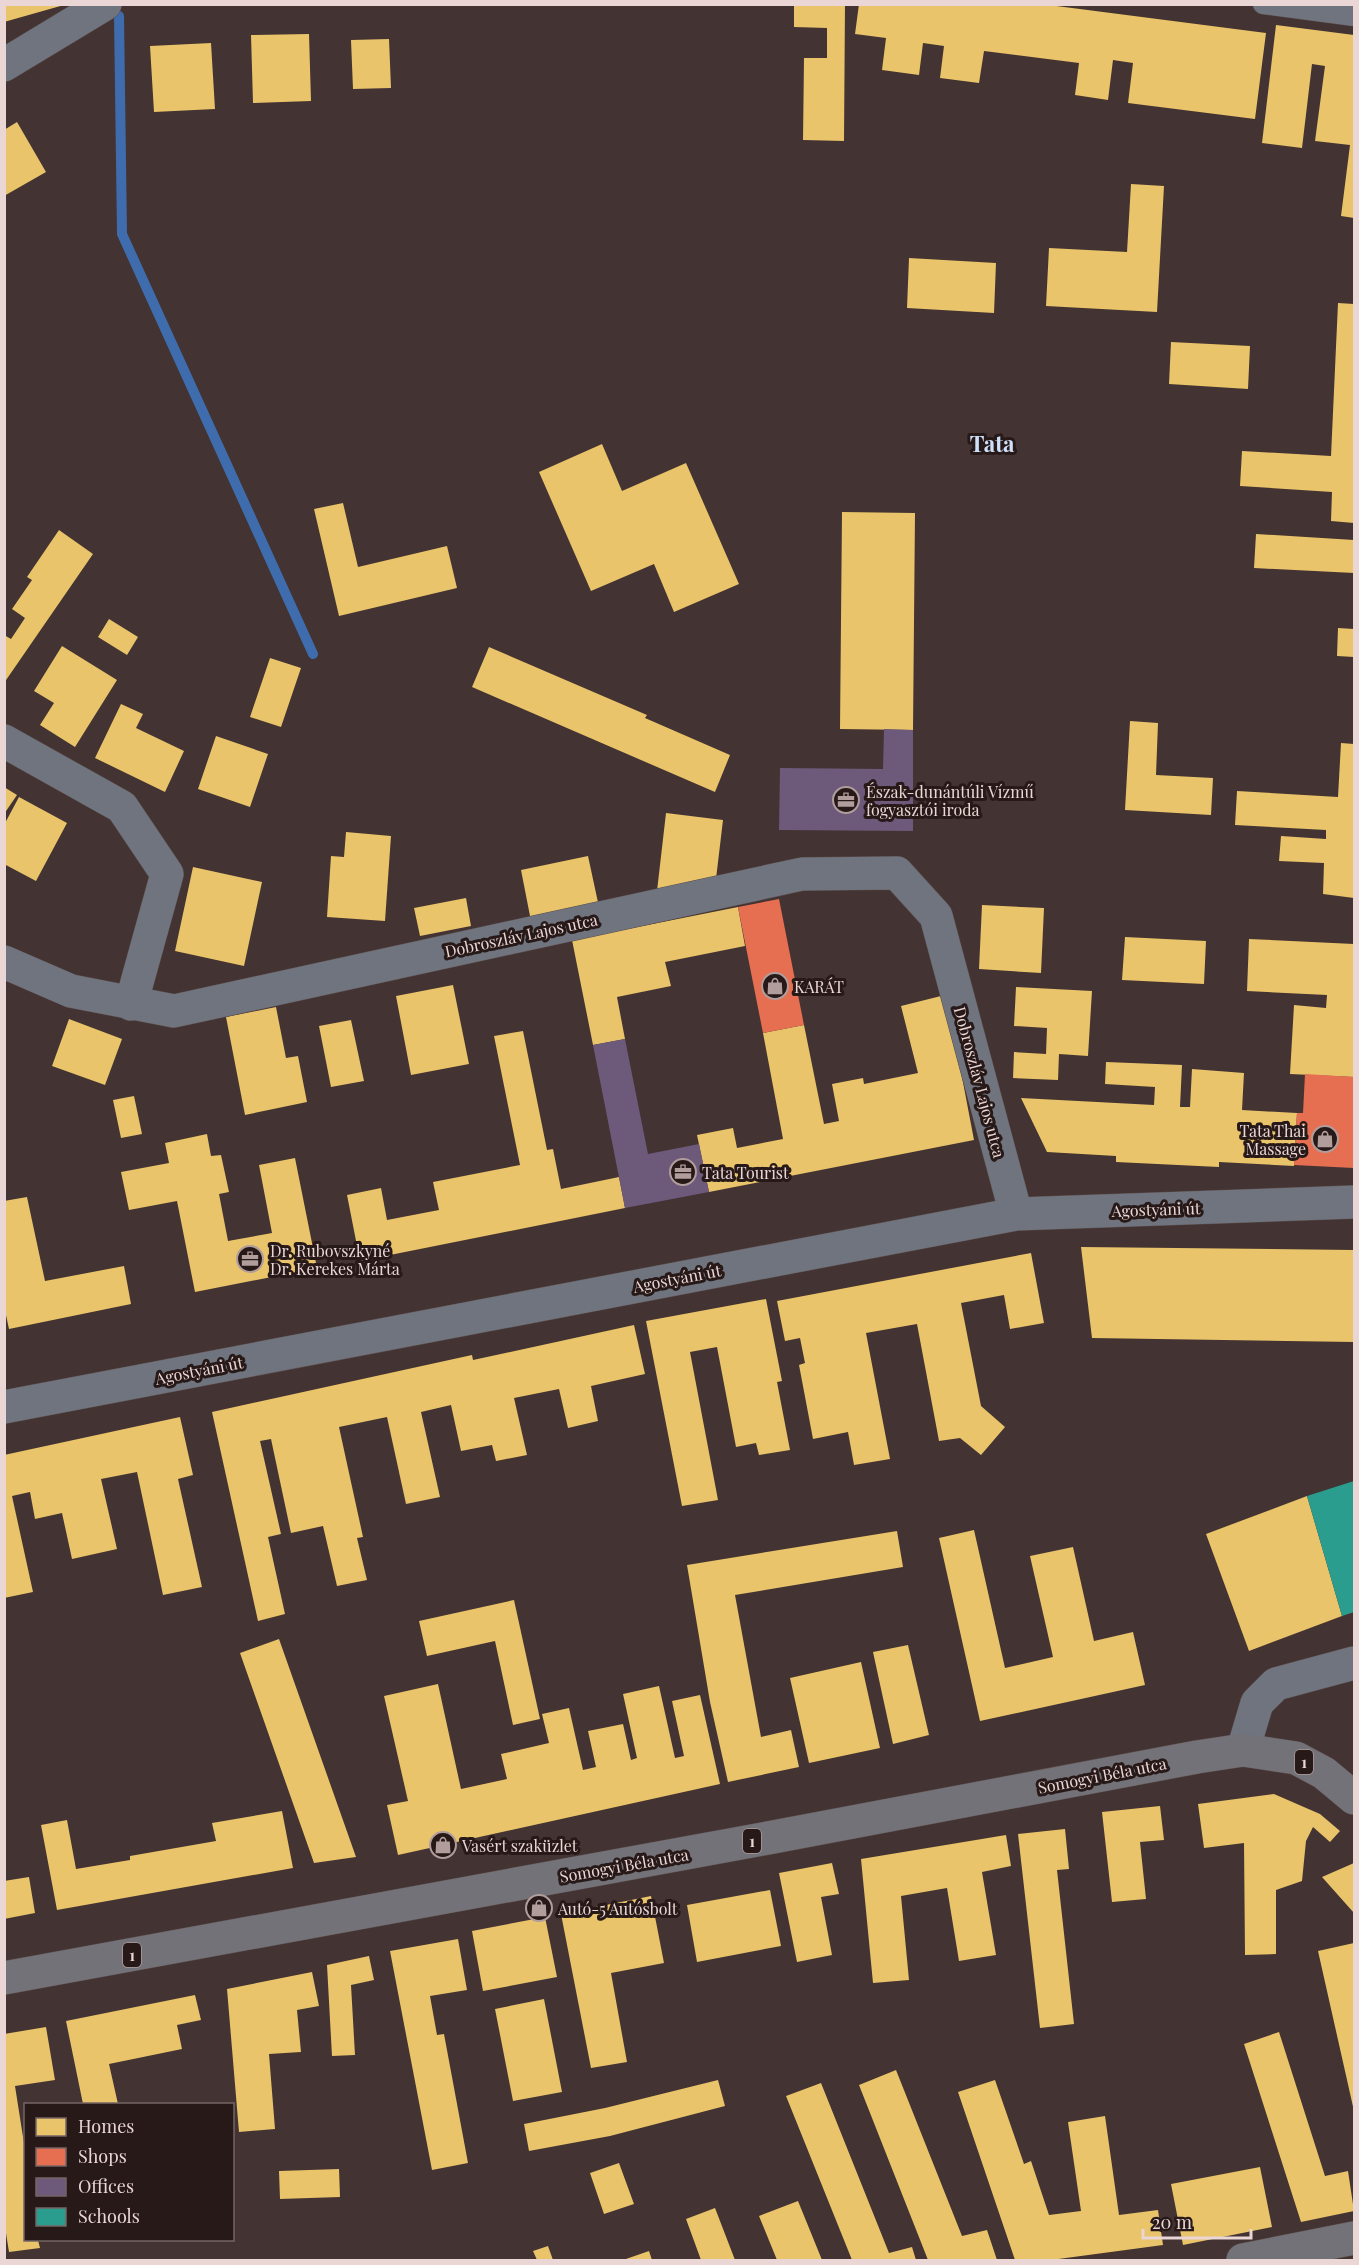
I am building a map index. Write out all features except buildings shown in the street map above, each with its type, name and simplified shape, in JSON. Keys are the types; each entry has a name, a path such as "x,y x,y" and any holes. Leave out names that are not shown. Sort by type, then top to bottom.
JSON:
{"main road":[{"name":"Somogyi Béla utca","path":"4,1978 1243,1750 1296,1758 1324,1773 1354,1797"},
{"path":"1243,2260 1354,2238"}],"street":[{"path":"4,65 105,4"},
{"path":"4,741 122,807 167,874 131,1004"},
{"name":"Dobroszláv Lajos utca","path":"4,962 71,991 174,1011 802,874 897,873 936,916 1016,1214"},
{"name":"Agostyáni út","path":"4,1407 1016,1214 1354,1202"},
{"path":"1243,1750 1257,1703 1276,1684 1354,1664"}],"lane":[{"path":"1263,4 1327,8 1354,16"}],"waterway":[{"path":"119,16 122,234 313,654"}],"place":[{"name":"Észak-dunántúli Vízmű fogyasztói iroda","path":"846,800"},
{"name":"KARÁT","path":"775,986"},
{"name":"Tata Thai Massage","path":"1325,1139"},
{"name":"Tata Tourist","path":"683,1172"},
{"name":"Dr. Rubovszkyné Dr. Kerekes Márta","path":"250,1259"},
{"name":"Vasért szaküzlet","path":"443,1845"},
{"name":"Autó-5 Autósbolt","path":"539,1908"}],"district":[{"name":"Tata","path":"992,443"}]}
